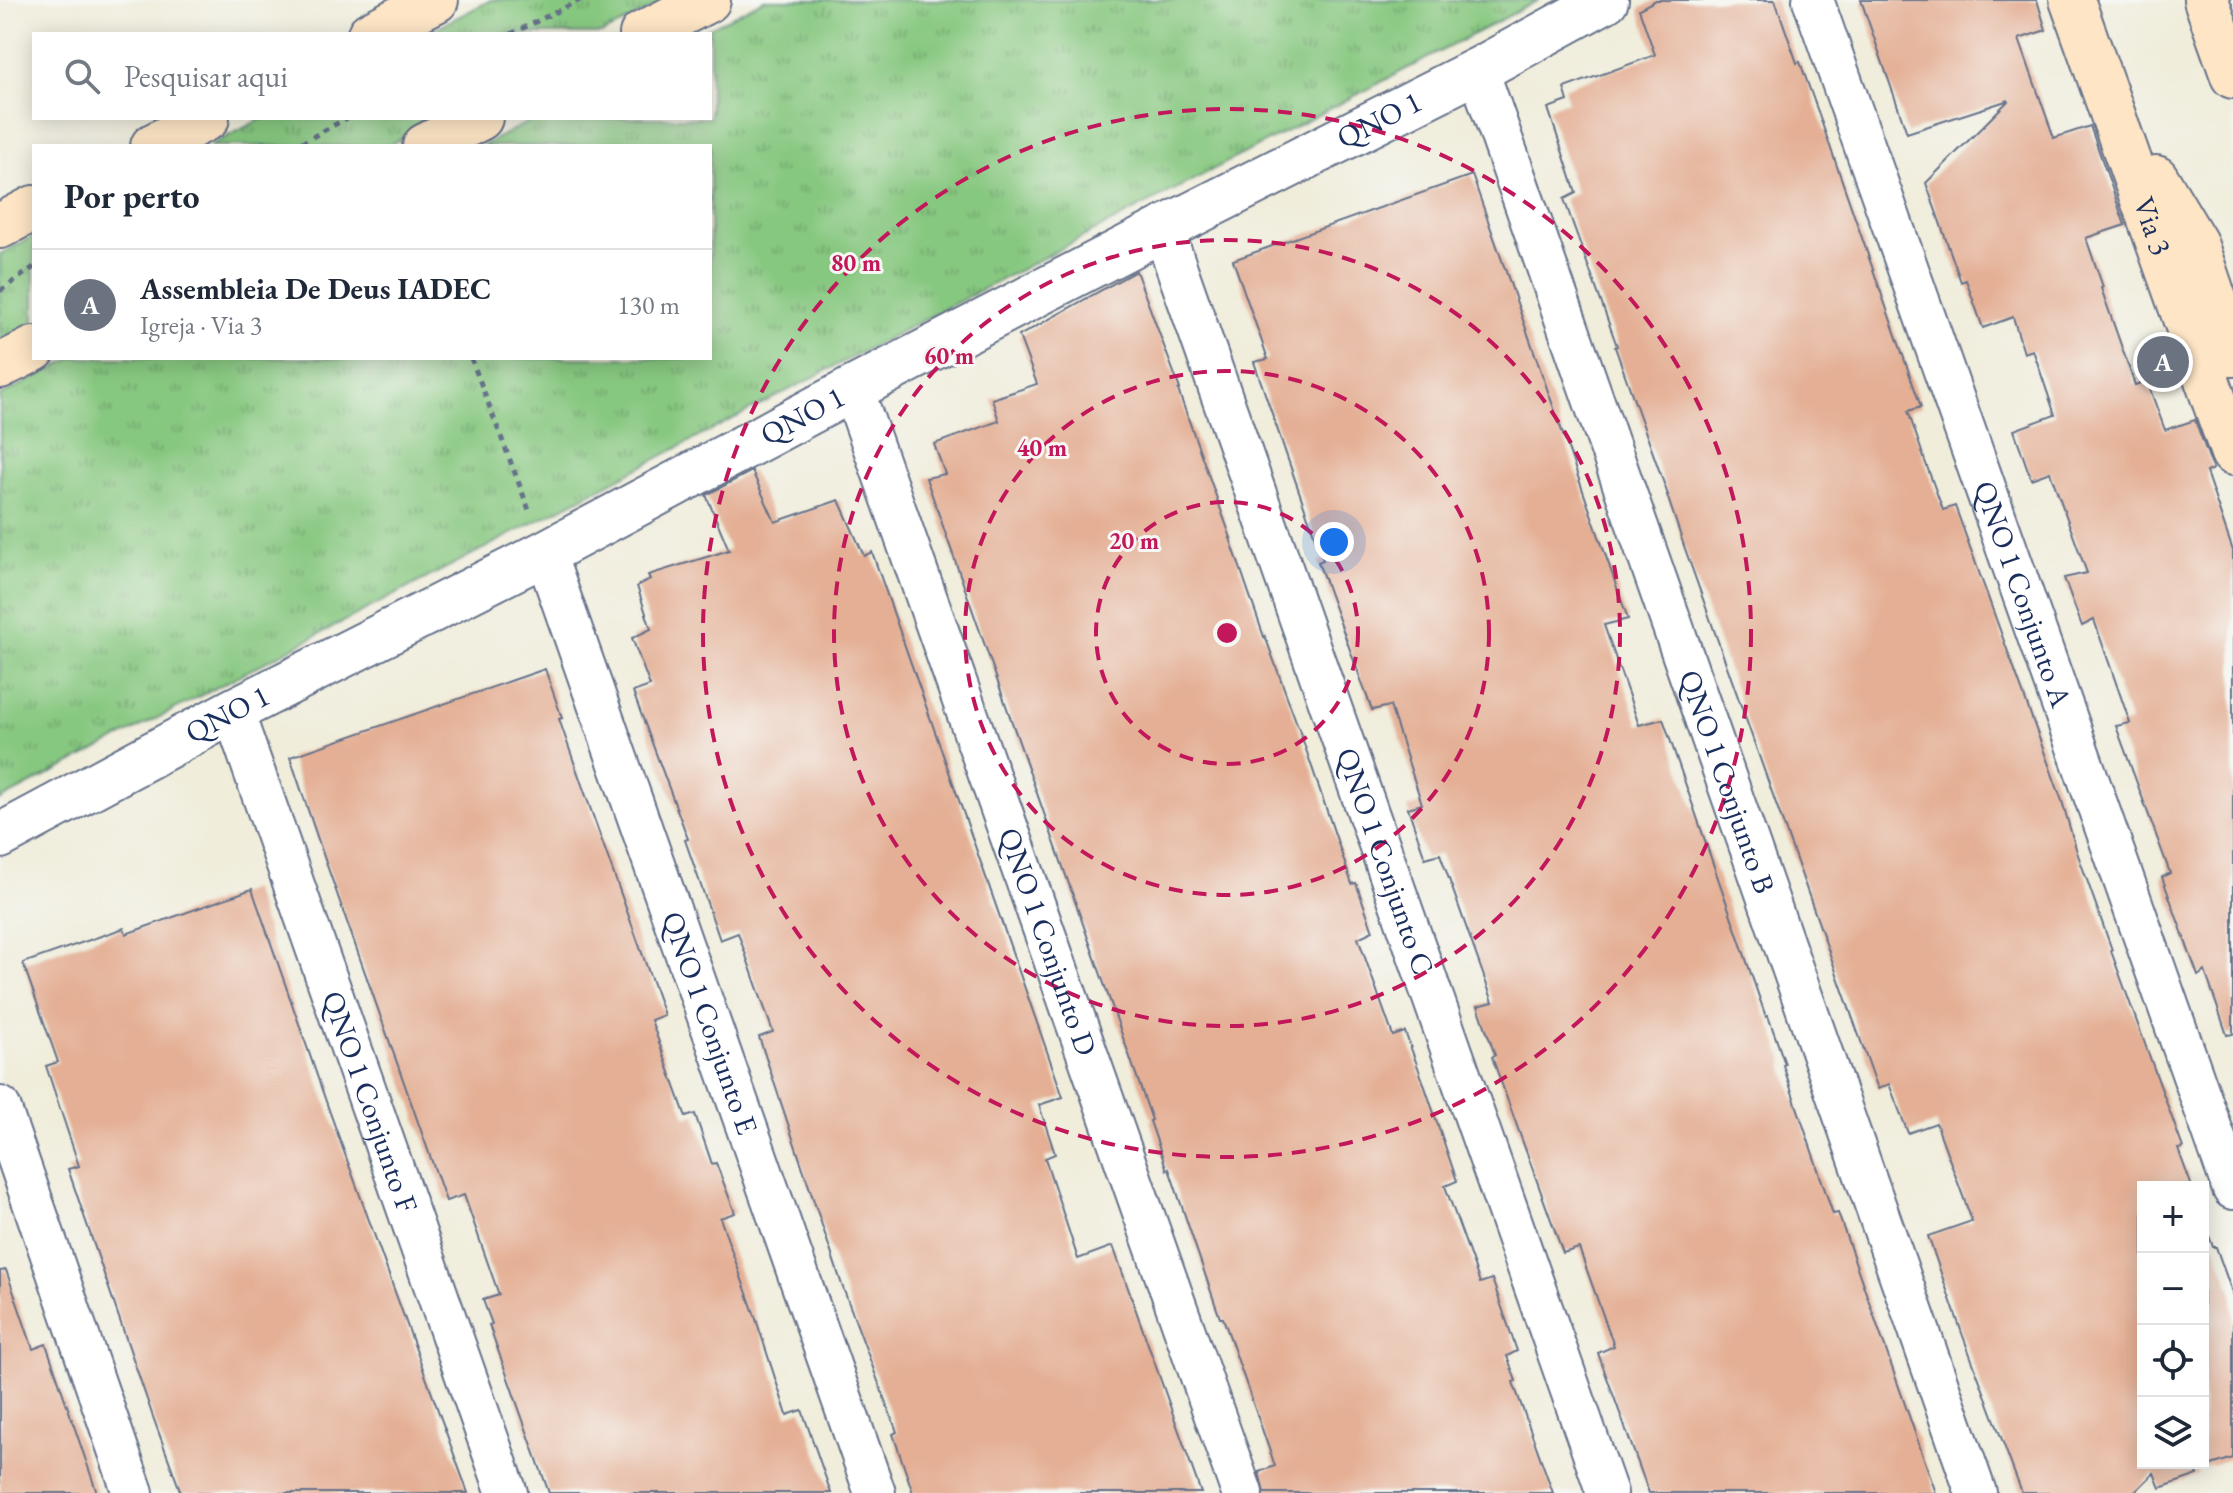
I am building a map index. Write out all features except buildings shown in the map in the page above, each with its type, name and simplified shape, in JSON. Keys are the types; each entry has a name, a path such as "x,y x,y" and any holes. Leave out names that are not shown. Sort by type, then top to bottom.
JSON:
{"main road":[{"path":"374,32 436,0"},
{"path":"646,32 708,0"},
{"name":"Via 3","path":"2072,0 2233,453"},
{"path":"2206,0 2233,76"},
{"path":"2107,97 2195,243 2233,354"},
{"path":"157,144 203,120"},
{"path":"429,144 476,120"},
{"path":"0,226 32,209"},
{"path":"0,366 32,350"}],"street":[{"name":"QNO 1","path":"0,836 233,711 545,553 1163,229 1478,70 1606,0"},
{"name":"QNO 1 Conjunto A","path":"1813,0 2233,1189"},
{"name":"QNO 1 Conjunto B","path":"1478,70 1976,1493"},
{"name":"QNO 1 Conjunto C","path":"1163,229 1607,1493"},
{"name":"QNO 1 Conjunto D","path":"853,389 1242,1493"},
{"name":"QNO 1 Conjunto E","path":"545,553 875,1493"},
{"name":"QNO 1 Conjunto F","path":"233,711 507,1493"},
{"path":"0,1107 133,1493"}],"path":[{"path":"515,32 580,0"},
{"path":"296,144 343,120"},
{"path":"0,291 32,268"},
{"path":"472,360 545,553"}],"green space":[{"path":"491,0 668,0 606,32 429,32"},
{"path":"764,0 1539,0 0,800 0,396 69,360 712,360 712,144 486,144 532,120 712,120 712,32 702,32"},
{"path":"259,120 437,120 391,144 213,144"},
{"path":"32,237 32,329 0,345 0,254"}],"place":[{"name":"Assembleia De Deus IADEC","path":"2163,362"}]}
